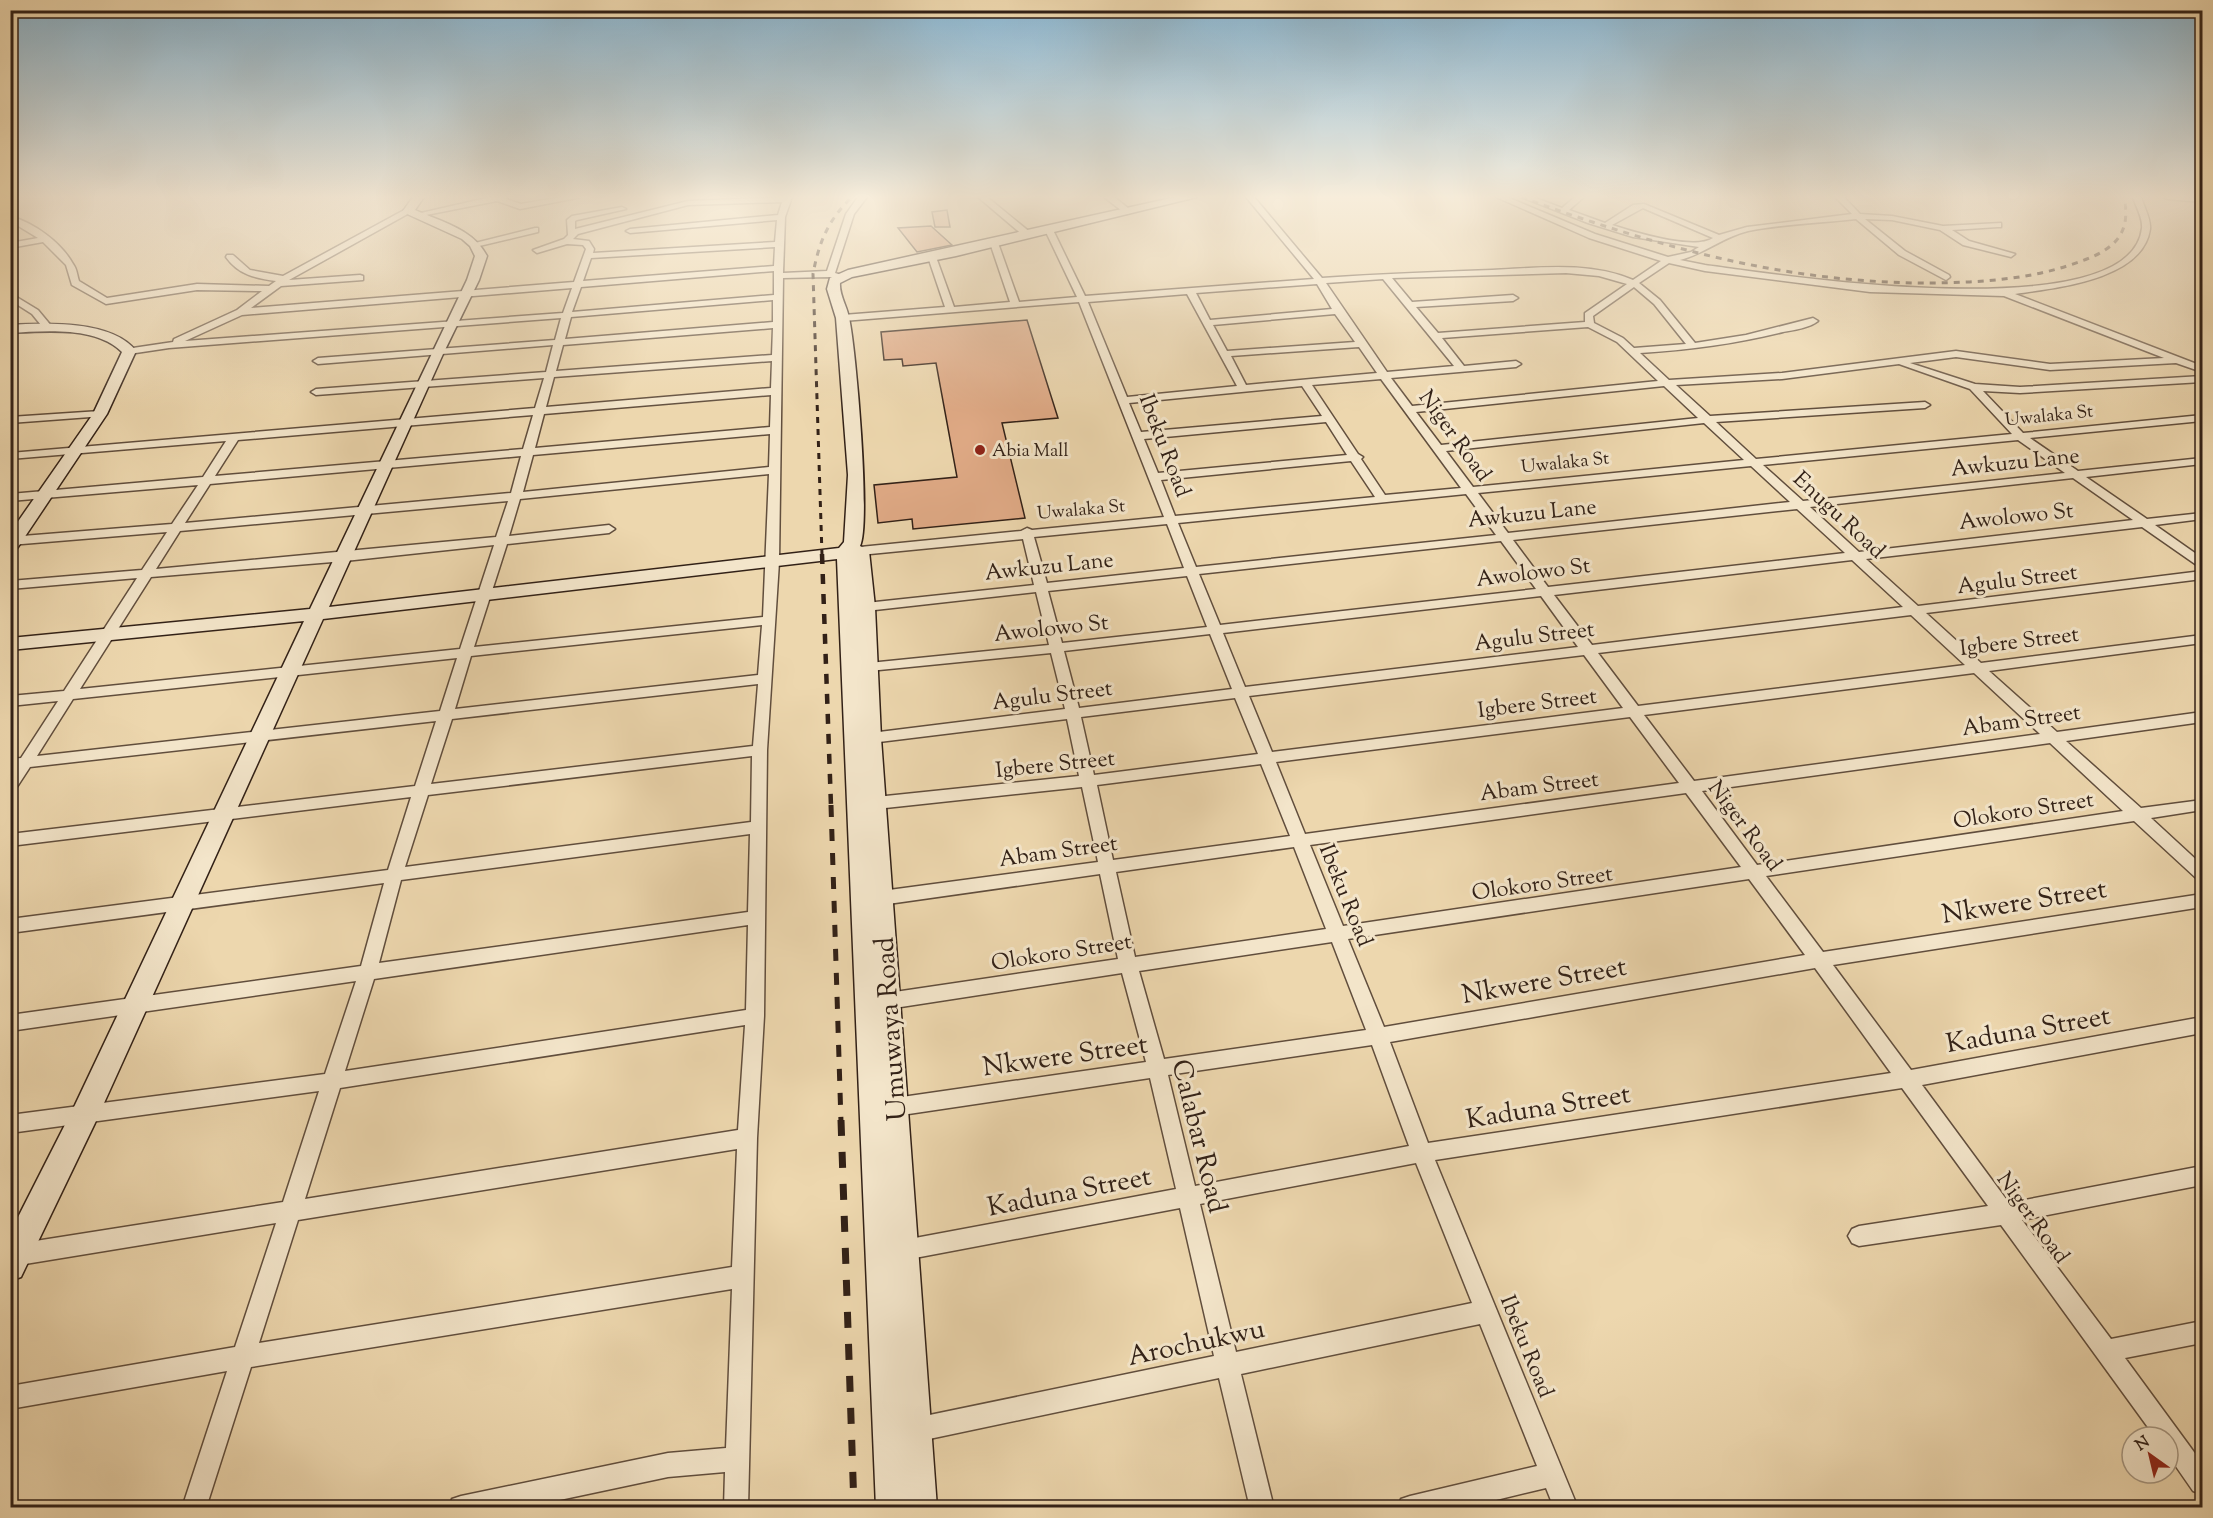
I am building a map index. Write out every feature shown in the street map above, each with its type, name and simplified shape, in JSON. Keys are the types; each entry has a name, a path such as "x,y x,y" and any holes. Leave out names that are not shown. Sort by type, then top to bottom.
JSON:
{"street":[{"path":"69,268 75,283 106,301 197,287 270,288"},
{"path":"238,268 245,273 281,281 360,278"},
{"path":"169,345 240,312 270,288 307,268"},
{"path":"12,1259 85,1114 260,736 288,670 345,557 476,268"},
{"path":"194,1508 287,1212 333,1081 368,971 394,876 516,495 567,314 584,268"},
{"path":"736,1508 747,1138 755,1016 758,917 757,827 772,562 779,268"},
{"path":"10,644 316,614 485,592 772,562 853,549 856,475 843,318 833,289 835,268"},
{"path":"240,312 578,285 779,272 834,275 873,268"},
{"path":"936,268 951,311"},
{"path":"1003,268 1016,306"},
{"name":"Ibeku Road","path":"1067,268 1083,301 1169,519 1268,758 1422,1153 1566,1508"},
{"name":"Niger Road","path":"1309,268 1384,376 1690,789 1755,873 2202,1482"},
{"path":"1435,336 1590,324 1588,315 1655,268"},
{"path":"1714,268 1803,283 1870,289 2005,293 2084,278 2112,268"},
{"path":"1929,268 1946,277"},
{"path":"843,318 1385,276 1566,270 1590,271 1632,282 1664,309 1693,347"},
{"path":"1385,276 1461,368"},
{"path":"1191,292 1243,388"},
{"path":"2005,293 2080,320 2202,369"},
{"path":"10,296 34,312 48,328"},
{"path":"129,351 169,345 450,325 777,297"},
{"path":"1408,305 1513,298"},
{"path":"1206,323 1338,312"},
{"path":"1634,351 1693,347 1764,336 1813,321"},
{"name":"Enugu Road","path":"1590,324 1620,340 1634,351 1705,420 1754,462 1915,612 1979,666 2202,874"},
{"path":"318,362 777,325"},
{"path":"13,331 48,328 100,335 120,343 129,351"},
{"path":"1223,354 1361,344"},
{"path":"12,543 100,414 129,351"},
{"path":"1410,409 1665,382 1782,376 1956,354 2050,367 2175,360"},
{"path":"316,392 422,386 777,358"},
{"path":"1899,363 1974,387 2020,390 2202,379"},
{"path":"1123,401 1305,382 1516,364"},
{"path":"1305,382 1357,457 1382,499"},
{"path":"1974,387 2020,436 2202,563"},
{"path":"10,456 776,391"},
{"path":"1438,449 1705,420 1925,405"},
{"path":"10,420 100,414"},
{"path":"1137,436 1330,418"},
{"name":"Uwalaka St","path":"853,549 2202,418"},
{"path":"10,498 775,430"},
{"path":"10,786 150,572 235,436"},
{"path":"1152,477 1357,457"},
{"name":"Awkuzu Lane","path":"866,607 2202,461"},
{"path":"12,543 178,526 364,512 774,470"},
{"name":"Awolowo St","path":"869,668 2202,516"},
{"path":"10,585 345,557 609,529"},
{"name":"Calabar Road","path":"1027,532 1039,587 1073,712 1128,964 1157,1069 1262,1508"},
{"name":"Umuwaya Road","path":"853,549 866,607 876,803 872,899 888,1001 895,1107 892,1252 893,1508"},
{"name":"Umuwaya Road","path":"853,549 892,1252 915,1430 920,1508"},
{"name":"Agulu Street","path":"871,738 1073,712 1241,694 1588,649 1915,612 2202,575"},
{"path":"10,701 768,620"},
{"name":"Igbere Street","path":"876,803 1088,781 2202,639"},
{"path":"10,764 764,679"},
{"name":"Abam Street","path":"872,899 1299,839 1690,789 2202,717"},
{"path":"10,840 760,750"},
{"name":"Olokoro Street","path":"888,1001 2202,805"},
{"path":"10,926 757,827"},
{"name":"Nkwere Street","path":"895,1107 1378,1036 1819,960 2202,900"},
{"path":"10,1023 758,917"},
{"path":"10,1124 333,1081 755,1016"},
{"name":"Kaduna Street","path":"892,1252 1422,1153 1906,1079 2202,1025"},
{"path":"12,1259 747,1138"},
{"path":"1859,1236 2004,1214 2202,1175"},
{"path":"10,1398 241,1357 743,1276"},
{"name":"Arochukwu","path":"915,1430 1488,1311"},
{"path":"2106,1352 2202,1332"},
{"path":"461,1508 668,1465 738,1459"},
{"path":"1410,1508 1553,1474"}],"building":[{"name":"Abia Mall","path":"1027,320 1058,418 1002,423 1025,518 913,529 912,519 878,523 874,485 957,477 936,363 903,366 902,359 884,360 881,332"}],"railway":[{"path":"814,268 822,555"},
{"path":"1764,268 1866,281 1918,283 1976,282 2014,278 2059,268"},
{"path":"822,554 831,806"},
{"path":"831,805 841,1122"},
{"path":"841,1120 854,1508"}],"place":[{"name":"Abia Mall","path":"980,450"}]}
